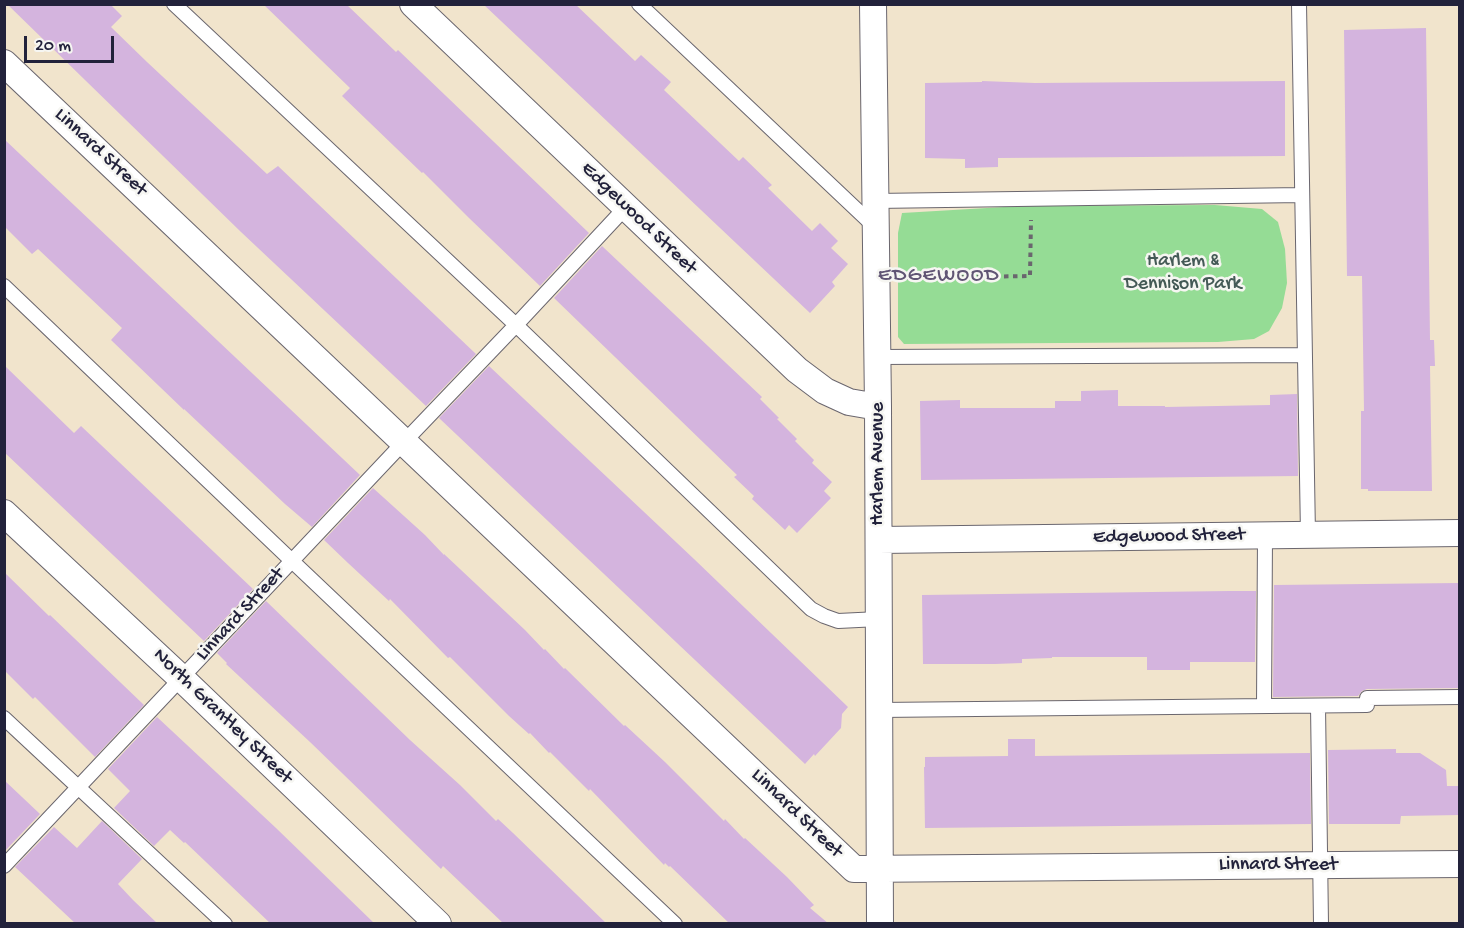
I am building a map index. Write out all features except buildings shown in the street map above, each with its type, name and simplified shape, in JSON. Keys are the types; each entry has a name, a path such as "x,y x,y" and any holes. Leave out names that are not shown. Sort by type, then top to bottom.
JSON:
{"street":[{"name":"Edgewood Street","path":"413,4 797,370 825,391 849,402 878,407"},
{"name":"Harlem Avenue","path":"873,4 878,407 880,924"},
{"name":"Linnard Street","path":"4,63 854,869 1460,864"},
{"name":"North Grantley Street","path":"4,513 181,678 438,924"},
{"name":"Edgewood Street","path":"879,540 1460,533"}],"lane":[{"path":"174,4 516,325 811,609 838,621 879,619"},
{"path":"639,4 875,227"},
{"path":"1299,4 1308,535"},
{"path":"875,201 1302,195"},
{"name":"Linnard Street","path":"4,866 626,207"},
{"path":"4,286 675,924"},
{"path":"877,357 1305,356"},
{"path":"1264,706 1265,536"},
{"path":"879,710 1367,705 1367,698 1460,697"},
{"path":"1318,706 1321,924"},
{"path":"4,718 225,924"}],"path":[{"path":"898,278 1030,276 1032,218"}],"green space":[{"name":"Harlem & Dennison Park","path":"1215,205 1262,209 1278,222 1285,249 1287,283 1282,308 1269,331 1254,339 1218,342 904,344 898,337 898,233 902,213 1021,206"}],"district":[{"name":"EDGEWOOD","path":"939,277"}]}
